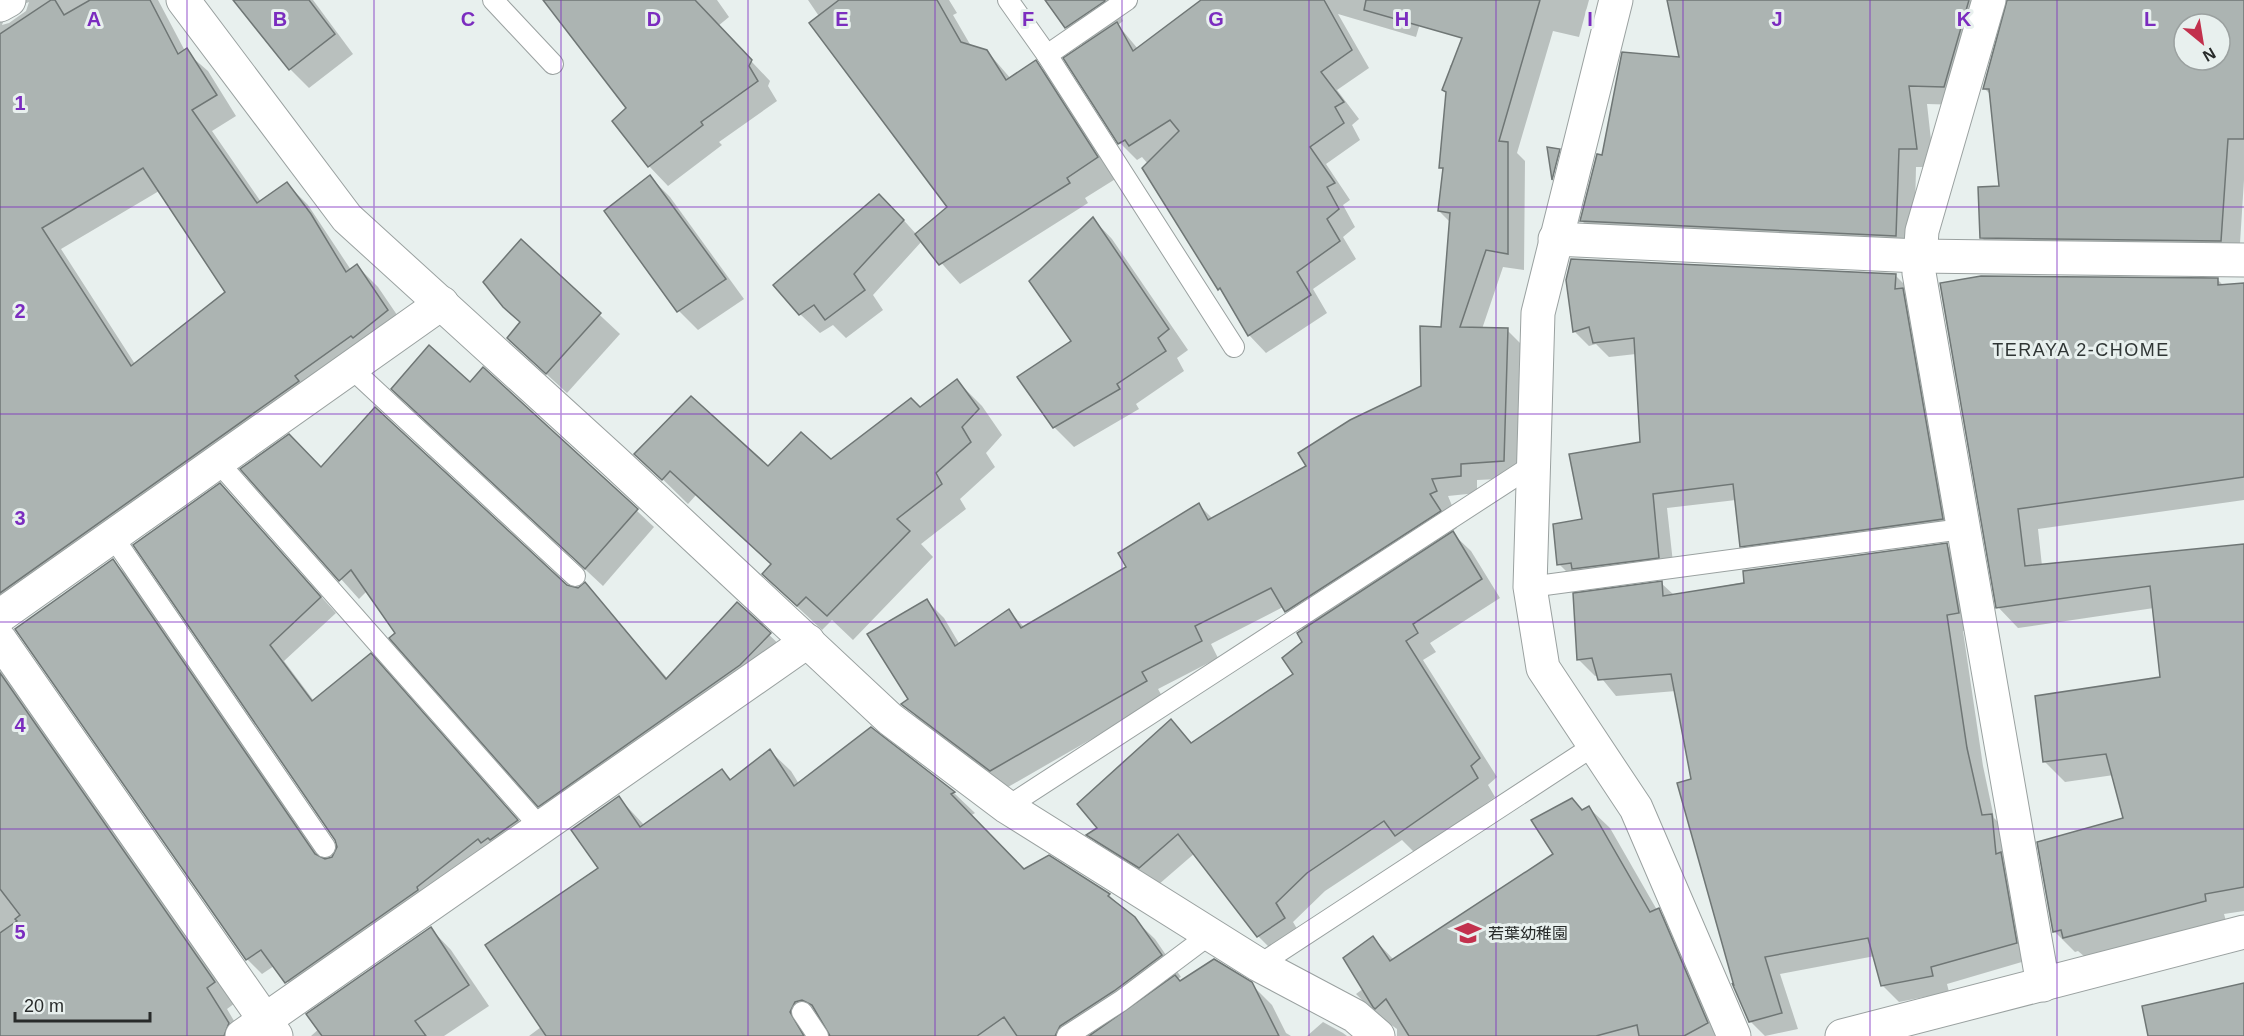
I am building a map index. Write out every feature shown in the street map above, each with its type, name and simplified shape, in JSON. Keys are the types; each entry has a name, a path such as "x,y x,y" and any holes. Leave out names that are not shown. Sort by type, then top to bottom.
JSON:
{"street":[{"path":"0,5 9,0"},
{"path":"183,0 347,219 442,303 890,719 1007,807 1209,935 1259,965 1355,1016 1378,1036"},
{"path":"1616,0 1538,313 1530,587 1543,668 1636,808 1734,1036"},
{"path":"1989,0 1922,231 1918,256 1962,529 2043,985"},
{"path":"1555,239 1918,256 2244,260"},
{"path":"0,616 442,303"},
{"path":"0,639 261,1031 541,828 808,641"},
{"path":"1842,1036 2244,932"}],"lane":[{"path":"493,0 553,64"},
{"path":"1008,0 1047,55 1234,347"},
{"path":"1047,55 1127,0"},
{"path":"351,368 575,576"},
{"path":"218,462 541,828"},
{"path":"1007,807 1533,465"},
{"path":"1530,587 1962,529"},
{"path":"113,537 325,847"},
{"path":"1259,965 1595,745"},
{"path":"1067,1036 1121,1000 1209,935"},
{"path":"802,1012 818,1036"}],"building":[{"path":"51,0 55,0 64,15 90,0 150,0 178,54 187,48 217,95 192,110 257,203 287,182 311,214 346,272 357,264 388,310 353,338 351,336 295,376 299,381 0,593 0,34","holes":["143,168 225,292 131,366 42,228"]},
{"path":"233,0 309,0 335,34 289,70"},
{"path":"543,0 695,0 752,60 749,66 758,81 701,122 703,125 648,167 612,121 626,108"},
{"path":"839,0 937,0 961,42 987,50 1006,80 1036,60 1098,157 1067,178 1070,183 939,265 915,234 947,207 809,23"},
{"path":"1045,0 1104,0 1105,1 1065,28"},
{"path":"1201,0 1324,0 1352,50 1321,72 1344,102 1335,107 1344,123 1310,147 1335,183 1327,187 1339,209 1327,219 1340,241 1297,272 1311,295 1248,336 1220,288 1218,290 1142,168 1179,131 1170,120 1129,146 1125,140 1118,144 1063,58 1117,22 1133,51"},
{"path":"1366,0 1540,0 1499,141 1508,142 1508,254 1486,250 1460,327 1508,328 1504,461 1461,464 1461,476 1432,479 1437,491 1430,494 1441,511 1285,612 1271,588 1195,626 1202,641 1142,672 1147,681 990,771 901,704 908,699 867,634 927,599 955,646 1009,609 1021,628 1126,567 1118,553 1199,503 1208,520 1306,466 1298,453 1350,420 1421,386 1420,326 1441,327 1450,213 1438,211 1443,168 1439,168 1446,92 1442,90 1462,38 1364,10"},
{"path":"1667,0 1969,0 1944,87 1909,86 1917,149 1899,149 1896,236 1580,221 1597,154 1602,155 1622,52 1679,57"},
{"path":"2007,0 2244,0 2244,139 2228,139 2221,241 1980,238 1978,187 1999,186 1989,89 1983,89"},
{"path":"1547,147 1560,149 1552,180"},
{"path":"650,175 726,279 677,312 604,211"},
{"path":"879,194 904,220 854,274 865,290 825,320 814,305 799,315 773,285"},
{"path":"1093,217 1169,329 1158,338 1166,351 1117,384 1120,389 1053,428 1017,377 1071,341 1029,281"},
{"path":"521,239 601,313 546,374 507,338 520,322 503,307 483,282"},
{"path":"1571,259 1896,274 1895,289 1903,288 1943,519 1740,547 1733,484 1653,494 1659,558 1572,569 1571,563 1557,565 1553,524 1582,519 1569,454 1640,442 1634,338 1593,343 1589,327 1573,332 1566,280"},
{"path":"1981,276 2218,278 2218,285 2244,283 2244,477 2018,509 2025,566 2244,544 2244,887 2205,894 2206,901 2063,938 2061,930 2053,932 2037,842 2123,818 2106,754 2043,762 2035,696 2160,677 2150,586 1996,608 1940,283"},
{"path":"429,345 470,382 483,367 638,509 585,569 391,389"},
{"path":"957,379 979,409 962,427 971,442 936,473 942,484 897,519 910,531 827,616 806,597 797,606 762,574 771,564 670,471 662,480 634,454 691,396 768,466 801,432 831,459 911,398 920,407"},
{"path":"375,407 567,585 578,588 585,582 666,679 737,602 771,633 740,665 538,807 389,638 395,633 351,570 339,581 240,469 289,434 321,467"},
{"path":"220,483 321,597 270,645 312,701 371,653 518,820 490,840 488,838 481,843 478,839 417,887 418,890 285,983 261,950 246,960 15,629 113,559 315,854 325,859 332,857 337,847 335,840 133,545"},
{"path":"1453,531 1482,579 1413,624 1418,633 1406,641 1480,758 1471,766 1478,778 1395,836 1384,821 1307,873 1276,903 1285,918 1257,937 1178,834 1139,868 1086,835 1097,828 1077,804 1171,719 1191,743 1293,674 1282,658 1302,642 1297,633"},
{"path":"1947,543 1959,613 1947,615 1967,748 1982,815 1992,814 1996,854 2001,852 2017,943 1931,967 1933,976 1881,986 1868,938 1765,957 1782,1013 1749,1022 1732,983 1734,986 1677,783 1691,779 1671,674 1598,680 1592,658 1577,660 1573,593 1662,581 1663,596 1744,583 1743,571"},
{"path":"0,673 215,982 207,988 229,1023 224,1036 0,1036 0,933 17,921 15,919 20,915 0,889"},
{"path":"871,727 955,792 951,794 1024,869 1049,855 1110,894 1108,896 1135,917 1162,955 1114,991 1060,1026 1055,1036 1017,1036 1004,1017 977,1036 830,1036 812,1005 802,1000 795,1002 790,1012 804,1036 546,1036 485,945 598,868 571,830 619,796 640,827 722,769 730,780 770,749 794,786"},
{"path":"1572,798 1582,810 1589,806 1650,912 1659,908 1708,1023 1684,1036 1639,1036 1637,1025 1596,1036 1409,1036 1386,999 1375,1009 1343,958 1373,936 1390,961 1553,854 1531,820"},
{"path":"431,927 469,985 415,1021 426,1036 322,1036 306,1014"},
{"path":"1214,959 1252,982 1279,1036 1089,1036 1175,975 1180,981"},
{"path":"2244,983 2244,1036 2148,1036 2142,1006"}],"place":[{"name":"若葉幼稚園","path":"1468,933"}],"district":[{"name":"TERAYA 2-CHOME","path":"2081,350"}]}
